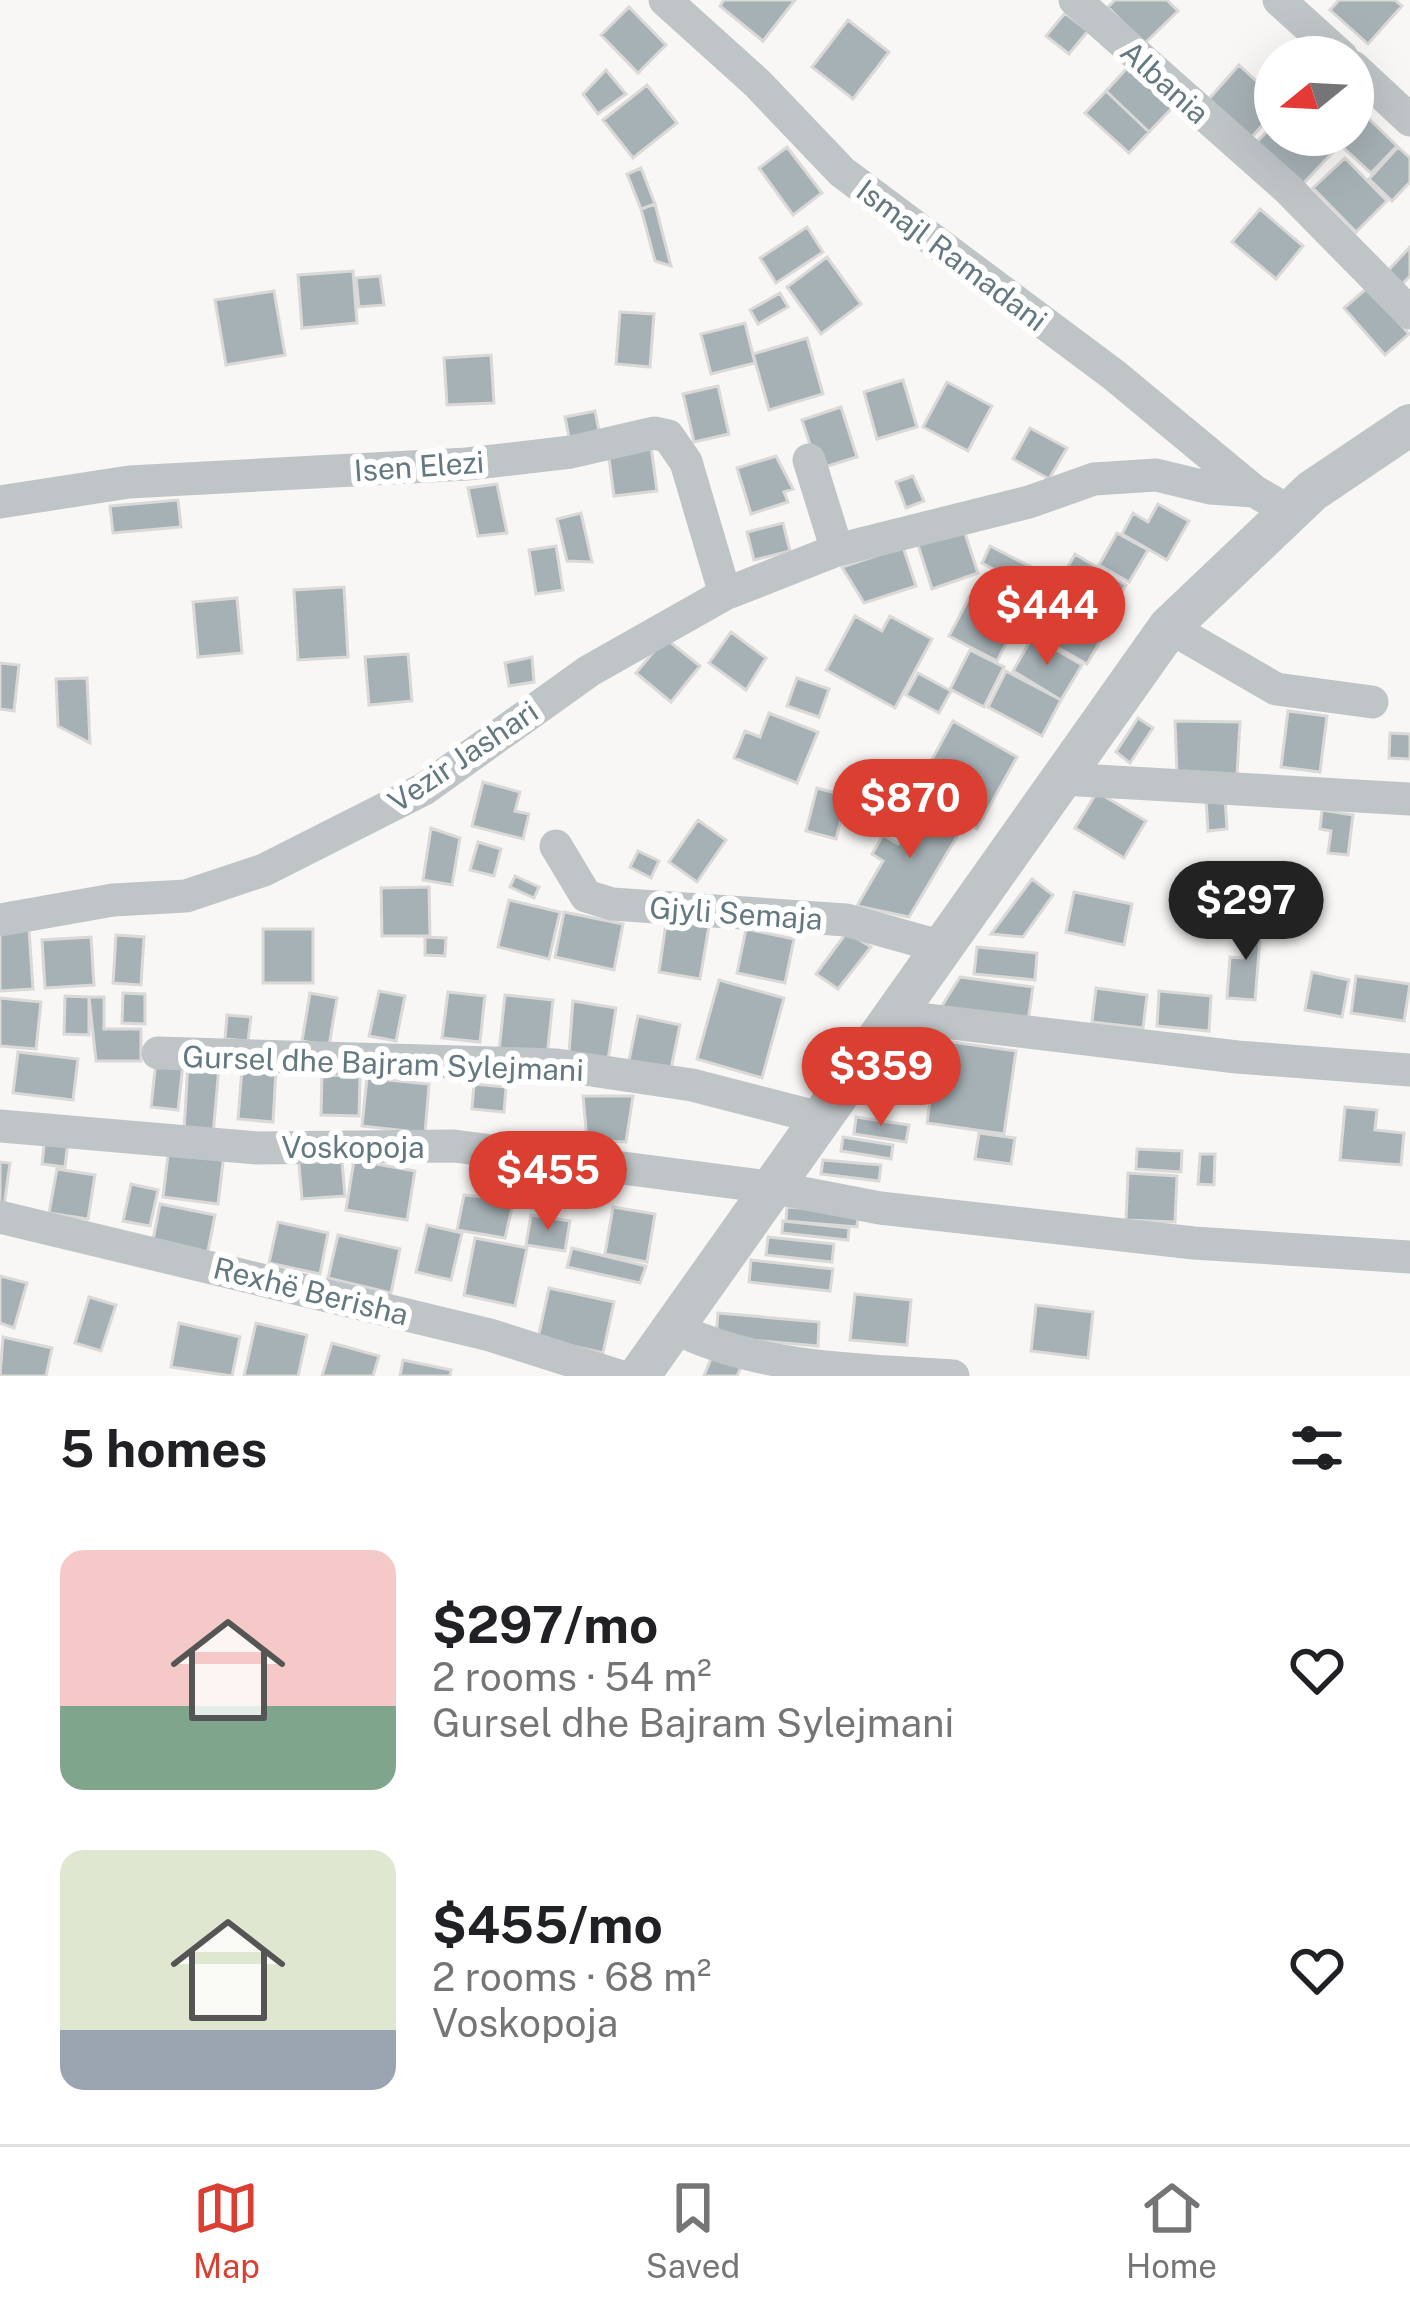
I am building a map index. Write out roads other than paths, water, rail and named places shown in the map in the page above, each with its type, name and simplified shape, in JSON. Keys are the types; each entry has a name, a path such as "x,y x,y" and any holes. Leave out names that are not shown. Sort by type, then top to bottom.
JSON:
{"street":[{"name":"Ismajl Ramadani","path":"665,0 757,83 842,172 1114,375 1272,501"},
{"name":"Albania","path":"1075,0 1288,189 1410,314"},
{"path":"1279,0 1319,36"},
{"path":"1374,87 1410,120"},
{"path":"639,1376 1169,627 1272,501 1410,425"},
{"name":"Isen Elezi","path":"0,502 129,482 467,464 571,452 654,434 668,436 686,462 725,594"},
{"path":"809,460 836,550"},
{"name":"Vezir Jashari","path":"0,920 113,900 186,896 264,870 424,789 589,671 725,594 836,550 1029,502 1094,479 1156,475 1272,501"},
{"path":"1169,627 1276,689 1372,702"},
{"path":"1062,779 1410,799"},
{"name":"Gjyli Semaja","path":"556,846 586,896 612,904 846,920 942,947"},
{"path":"894,1016 1237,1057 1410,1070"},
{"name":"Gursel dhe Bajram Sylejmani","path":"158,1053 556,1065 692,1085 820,1118"},
{"name":"Voskopoja","path":"0,1126 257,1148 454,1146 776,1187"},
{"path":"776,1187 880,1208 1194,1243 1410,1257"},
{"name":"Rexhë Berisha","path":"0,1217 490,1335 619,1376"},
{"path":"675,1328 712,1346 811,1365 953,1376"}]}
